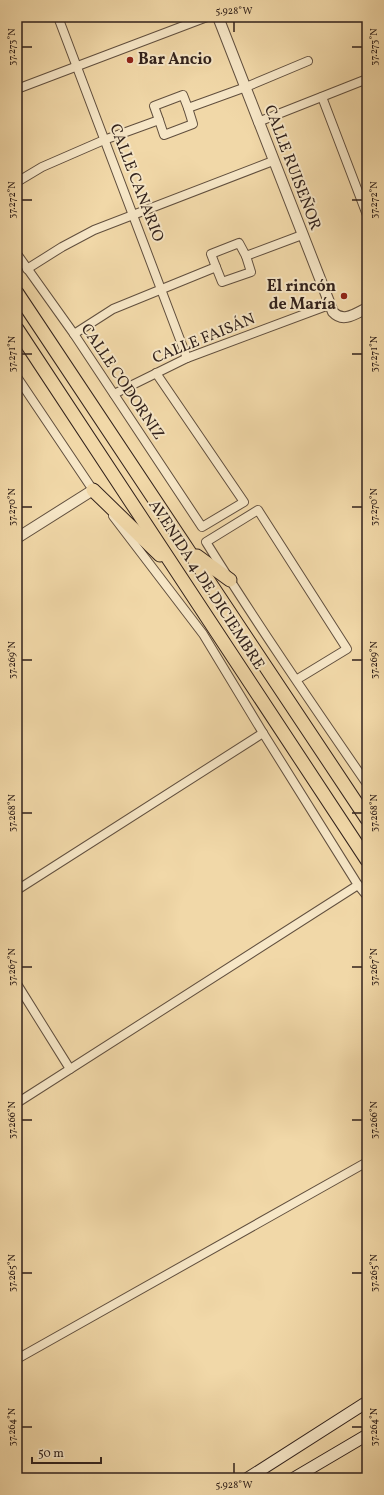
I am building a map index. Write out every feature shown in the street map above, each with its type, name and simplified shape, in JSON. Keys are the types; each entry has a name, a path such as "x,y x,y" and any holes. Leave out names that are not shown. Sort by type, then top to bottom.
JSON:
{"main road":[{"name":"AVENIDA 4 DE DICIEMBRE","path":"17,293 361,802 367,819"},
{"name":"AVENIDA 4 DE DICIEMBRE","path":"17,329 367,860"},
{"path":"93,490 178,573"},
{"path":"190,551 230,580"},
{"path":"248,1478 367,1402"},
{"path":"294,1478 367,1435"}],"street":[{"name":"CALLE CANARIO","path":"58,17 187,358"},
{"path":"17,89 206,17"},
{"name":"CALLE RUISEÑOR","path":"218,17 333,312 342,318 348,317 367,308"},
{"path":"188,108 246,87 308,61"},
{"path":"258,122 367,78"},
{"path":"182,95 188,108 193,124 164,135 154,106 182,95"},
{"path":"322,96 367,215"},
{"path":"17,182 42,166 104,140 159,120"},
{"path":"27,269 62,246 94,230 273,161"},
{"path":"246,256 302,235"},
{"path":"239,243 246,256 251,272 222,282 211,254 239,243"},
{"name":"CALLE CODORNIZ","path":"17,254 74,334 202,527 244,502 156,372"},
{"path":"74,334 113,309 216,267"},
{"name":"CALLE FAISÁN","path":"114,394 187,358 330,305"},
{"path":"17,377 93,490 203,634 358,885 367,896"},
{"path":"17,538 93,490"},
{"path":"296,680 347,649 258,510 206,542 296,680 367,784"},
{"path":"17,890 263,733"},
{"path":"17,1103 358,885"},
{"path":"17,984 70,1069"},
{"path":"17,1359 367,1162"}],"place":[{"name":"Bar Ancio","path":"130,60"},
{"name":"El rincón de María","path":"344,296"}]}
